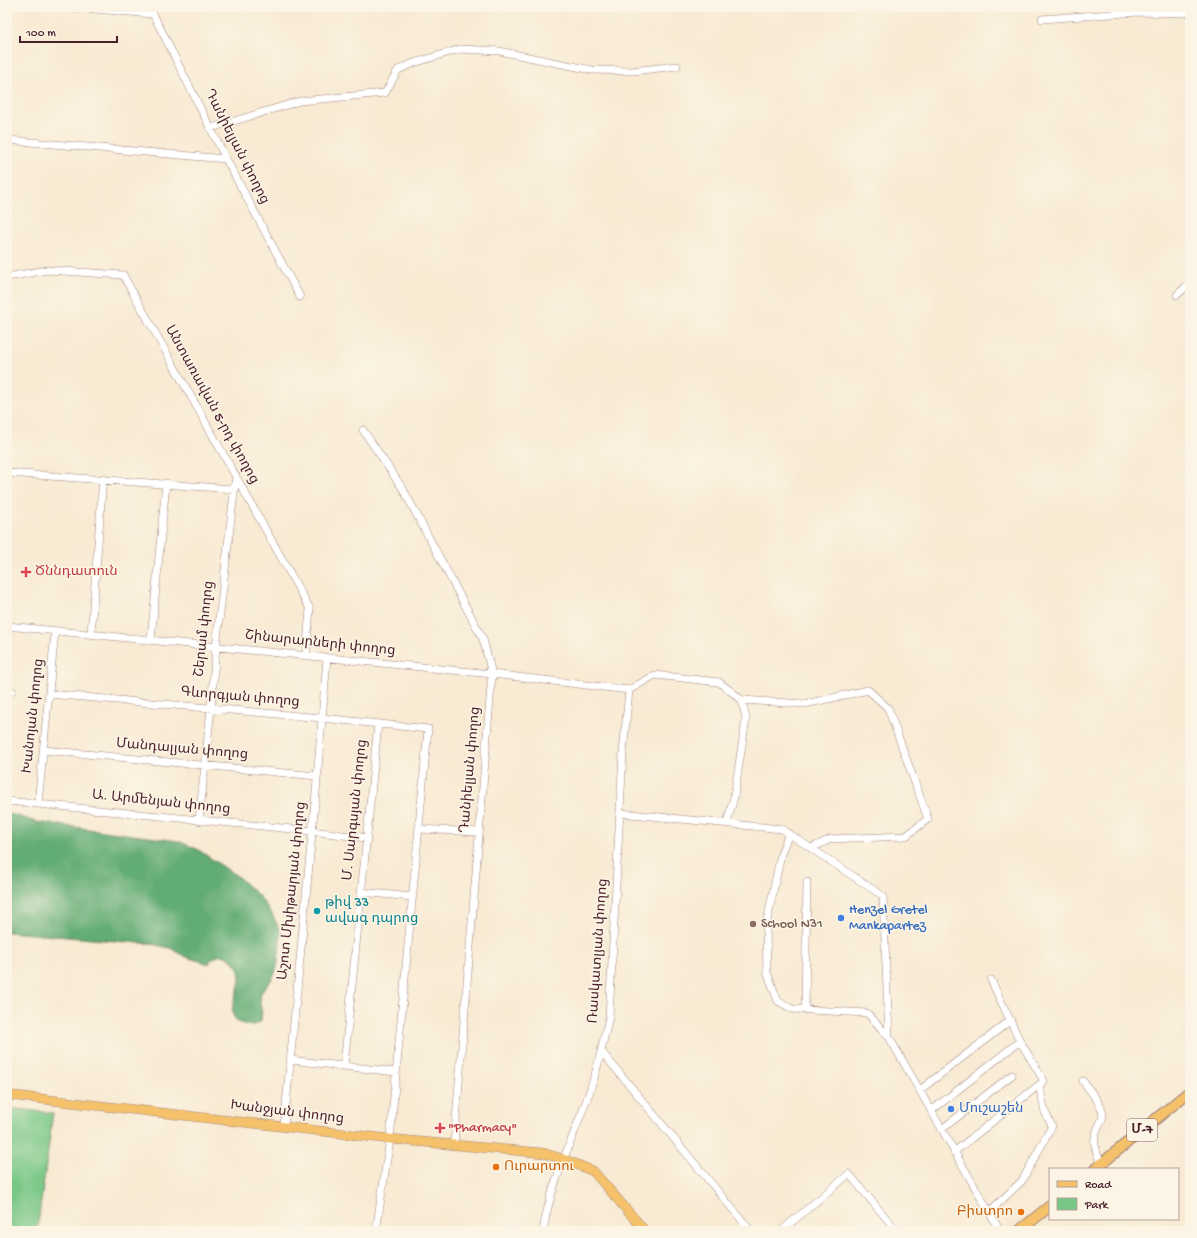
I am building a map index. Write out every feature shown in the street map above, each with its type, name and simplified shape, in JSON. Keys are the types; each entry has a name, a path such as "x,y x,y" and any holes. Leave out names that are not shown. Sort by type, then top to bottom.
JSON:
{"highway":[{"name":"Մ-7","path":"1098,1167 1190,1091"},
{"path":"1019,1231 1049,1207"}],"main road":[{"name":"Խանջյան փողոց","path":"7,1095 390,1139 543,1154 563,1159 593,1171 645,1231"}],"street":[{"path":"72,7 152,10"},
{"name":"Դանիելյան փողոց","path":"152,10 226,159 300,297"},
{"path":"1042,19 1138,12 1190,13"},
{"path":"211,128 300,101 385,93 398,70 414,63 460,50 499,51 592,70 632,71 677,66"},
{"path":"7,140 226,159"},
{"name":"Անտառավան 5-րդ փողոց","path":"7,277 47,270 123,275 310,609 306,656"},
{"path":"1177,295 1190,283"},
{"name":"Դանիելյան փողոց","path":"363,430 403,489 480,632 492,674 454,1145"},
{"path":"7,473 103,478 234,489"},
{"name":"Շերամ փողոց","path":"199,821 216,647 236,476"},
{"path":"91,634 103,478"},
{"path":"151,640 166,483"},
{"name":"Շինարարների փողոց","path":"7,626 492,674 629,690"},
{"name":"Խանոյան փողոց","path":"38,804 55,631"},
{"name":"Աշոտ Մխիթարյան փողոց","path":"284,1126 327,658"},
{"path":"629,690 655,675 719,682 742,700 805,704 868,690 888,708 928,819 906,836 831,839 811,848"},
{"name":"Ռասկատլյան փողոց","path":"543,1231 547,1210 563,1159 597,1070 610,1017 623,753 629,690"},
{"name":"Գևորգյան փողոց","path":"49,694 322,718 428,730 419,829"},
{"path":"727,823 734,797 746,719 742,700"},
{"name":"Մ. Սարգսյան փողոց","path":"344,1066 378,724"},
{"name":"Մանդալյան փողոց","path":"44,750 317,776"},
{"name":"Ա. Արմենյան փողոց","path":"7,801 312,831 366,838"},
{"path":"620,813 782,829 882,896 889,1037"},
{"path":"376,1231 390,1139 419,829 479,832"},
{"path":"788,833 781,854 766,926 767,972 778,1001 792,1009 867,1013 889,1037 1000,1231"},
{"path":"805,1010 808,882"},
{"path":"361,892 412,897"},
{"path":"954,1152 1044,1081 1020,1040 991,980"},
{"path":"920,1090 1011,1020"},
{"path":"931,1111 1020,1040"},
{"path":"601,1051 751,1231"},
{"path":"290,1060 396,1072"},
{"path":"942,1129 1012,1075"},
{"path":"1083,1081 1103,1112 1102,1120 1095,1136 1094,1143 1098,1167"},
{"path":"989,1212 1022,1181 1052,1126 1045,1112 1039,1085"},
{"path":"781,1231 850,1174 897,1231"}],"green space":[{"path":"7,813 37,822 178,841 197,849 237,876 259,896 272,914 281,934 276,971 272,979 261,993 261,1021 254,1025 247,1025 235,1019 232,1008 240,982 240,976 236,966 226,956 221,955 210,961 209,964 186,957 170,948 152,944 7,932"},
{"path":"7,1108 53,1113 37,1231 7,1231"}],"place":[{"name":"Ծննդատուն","path":"26,572"},
{"name":"թիվ 33 ավագ դպրոց","path":"317,911"},
{"name":"Henzel Gretel Mankapartez","path":"841,918"},
{"name":"School N31","path":"753,924"},
{"name":"Մուշաշեն","path":"951,1109"},
{"name":"\"Pharmacy\"","path":"440,1128"},
{"name":"Ուրարտու","path":"496,1167"},
{"name":"Բիստրո","path":"1021,1212"}]}
